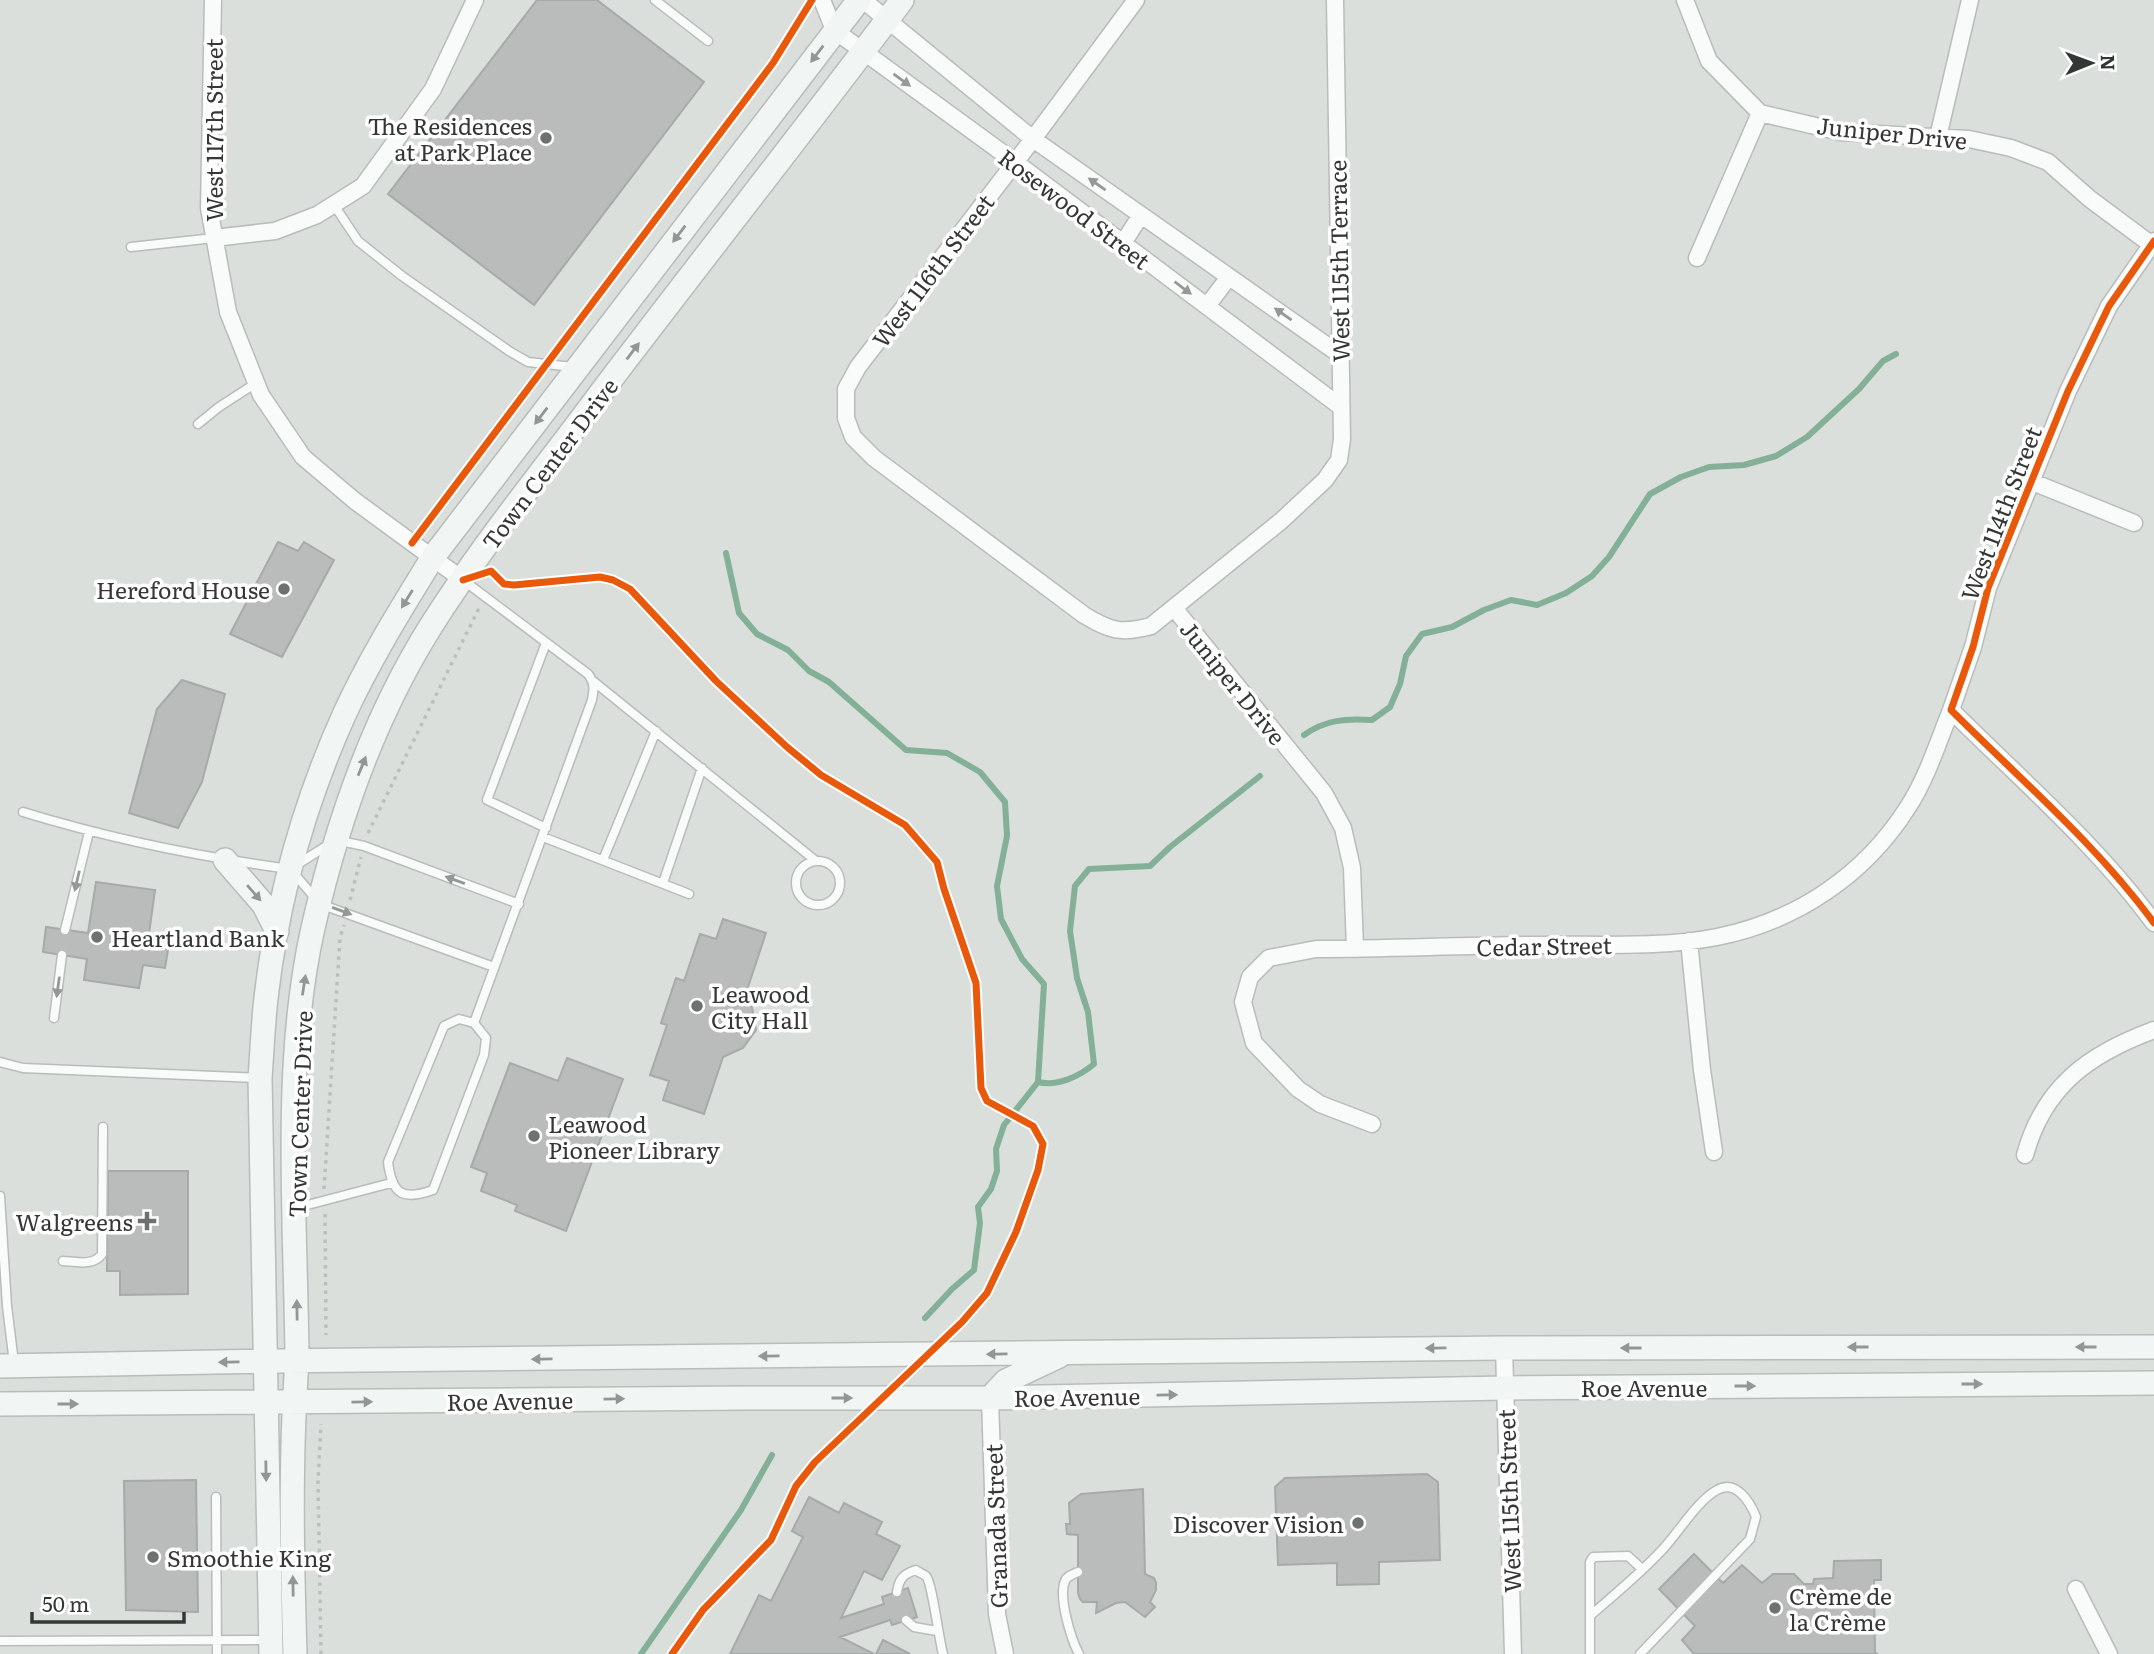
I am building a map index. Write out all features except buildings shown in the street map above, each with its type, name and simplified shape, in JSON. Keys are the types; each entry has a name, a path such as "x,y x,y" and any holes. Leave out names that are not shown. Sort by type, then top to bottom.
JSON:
{"main road":[{"name":"Town Center Drive","path":"270,1647 260,1078 267,998 277,931 290,869 319,780 344,716 385,634 433,557 834,30 861,0"},
{"name":"Town Center Drive","path":"295,1654 292,1577 297,1361 296,1052 313,929 348,801 384,712 430,627 704,256 902,0"},
{"path":"225,860 264,905 277,931"},
{"name":"Roe Avenue","path":"7,1366 1504,1348 2154,1347"},
{"path":"990,1398 1006,1381 1065,1353"},
{"name":"Roe Avenue","path":"0,1404 990,1398 1505,1388 2154,1383"}],"street":[{"name":"West 117th Street","path":"213,0 209,208 228,312 261,395 303,457 355,501 463,580"},
{"path":"214,238 275,231 317,215 363,186 433,89 475,0"},
{"path":"822,0 834,30"},
{"name":"Rosewood Street","path":"861,0 1033,139 1339,354"},
{"name":"West 116th Street","path":"846,411 846,389 858,367 1136,0"},
{"name":"West 115th Terrace","path":"1174,608 1298,506 1325,480 1339,460 1342,439 1335,0"},
{"path":"1685,0 1709,61 1760,113 1697,258"},
{"path":"1938,137 1970,0"},
{"name":"Rosewood Street","path":"834,30 1341,407"},
{"name":"Juniper Drive","path":"1760,113 1841,132 1969,139 2011,148 2048,162 2090,199 2153,243"},
{"path":"1123,243 1141,215"},
{"name":"West 114th Street","path":"1951,710 1973,647 1988,588 2068,391 2109,306 2153,243"},
{"path":"1207,306 1230,277"},
{"name":"Juniper Drive","path":"846,411 853,437 874,458 1106,629 1129,632 1152,626 1174,608 1331,804 1343,828 1352,868 1355,949"},
{"path":"2030,481 2134,523"},
{"path":"1951,710 2149,906 2154,923"},
{"name":"Cedar Street","path":"1373,1124 1329,1108 1298,1089 1254,1043 1243,1002 1250,977 1269,958 1316,949 1689,941 1739,932 1777,920 1837,886 1880,845 1921,784 1951,710"},
{"path":"1689,941 1702,1070 1714,1152"},
{"path":"2025,1155 2031,1130 2066,1080 2089,1062 2125,1041 2154,1030"},
{"name":"West 115th Street","path":"1504,1348 1513,1654"},
{"name":"Granada Street","path":"990,1398 997,1614 1005,1654"},
{"path":"2077,1589 2109,1654"}],"lane":[{"path":"655,0 708,41"},
{"path":"334,205 358,241 402,276 509,351 528,362 578,367"},
{"path":"131,247 214,238"},
{"path":"198,424 256,383"},
{"path":"463,580 588,674 593,681 816,861 830,865 840,884 834,897 821,905 814,905 802,898 796,885 796,878 803,866 816,861"},
{"path":"546,643 487,800 603,860 689,894"},
{"path":"474,1023 592,700 593,681"},
{"path":"603,860 656,731"},
{"path":"663,883 702,768"},
{"path":"23,812 89,832 225,860 290,869 336,840 364,846 519,904"},
{"path":"65,930 89,832"},
{"path":"290,869 320,904 494,967"},
{"path":"54,1018 62,955"},
{"path":"459,1019 474,1023 486,1038 484,1055 433,1190 418,1195 400,1192 391,1183 388,1162 444,1026 459,1019"},
{"path":"0,1062 23,1068 260,1078"},
{"path":"64,1261 88,1262 98,1259 102,1254 103,1127"},
{"path":"295,1208 391,1183"},
{"path":"0,1196 7,1306 7,1366"},
{"path":"1591,1615 1642,1569 1718,1489 1730,1488 1744,1495 1756,1517 1749,1539 1640,1654"},
{"path":"216,1497 217,1654"},
{"path":"1590,1654 1590,1562 1593,1557 1628,1556 1642,1569"},
{"path":"897,1592 899,1580 906,1573 916,1570 926,1576 931,1588 943,1654"},
{"path":"1078,1572 1067,1577 1063,1585 1067,1623 1079,1654"},
{"path":"906,1620 914,1628 937,1631"},
{"path":"0,1642 217,1640 270,1647"}],"path":[{"path":"326,1335 323,1182 339,951 347,913 369,827 485,596"},
{"path":"321,1424 318,1481 321,1654"}],"waterway":[{"path":"1304,735 1336,721 1372,720 1390,707 1400,684 1406,656 1422,634 1452,627 1484,610 1511,600 1537,605 1566,593 1592,576 1609,557 1650,494 1681,477 1709,467 1744,465 1776,456 1807,437 1859,389 1883,361 1896,354"},
{"path":"726,553 739,613 757,634 788,650 809,671 829,682 906,750 947,753 980,772 1005,802 1007,836 997,886 1001,919 1022,959 1044,984 1038,1082 1004,1125 996,1149 997,1171 991,1189 978,1207 980,1223 974,1270 925,1318"},
{"path":"1038,1082 1053,1083 1068,1079 1094,1064 1088,1012 1077,978 1070,931 1075,886 1089,869 1150,866 1260,776"},
{"path":"641,1654 741,1510 772,1455"}],"cycle path":[{"path":"412,543 773,63 812,0"},
{"path":"2154,241 2109,306 2068,391 1988,588 1973,647 1951,710 2108,866 2154,923"},
{"path":"463,580 491,571 504,584 600,577 630,589 716,681 787,747 821,775 905,825 937,862 976,983 981,1088 987,1101 1033,1126 1043,1144 1038,1170 1016,1232 987,1293 962,1322 815,1462 796,1486 771,1540 703,1610 672,1654"}],"place":[{"name":"The Residences at Park Place","path":"546,138"},
{"name":"Hereford House","path":"284,589"},
{"name":"Heartland Bank","path":"97,937"},
{"name":"Leawood City Hall","path":"697,1006"},
{"name":"Leawood Pioneer Library","path":"534,1136"},
{"name":"Walgreens","path":"147,1221"},
{"name":"Discover Vision","path":"1358,1523"},
{"name":"Smoothie King","path":"153,1557"},
{"name":"Crème de la Crème","path":"1775,1608"}]}
